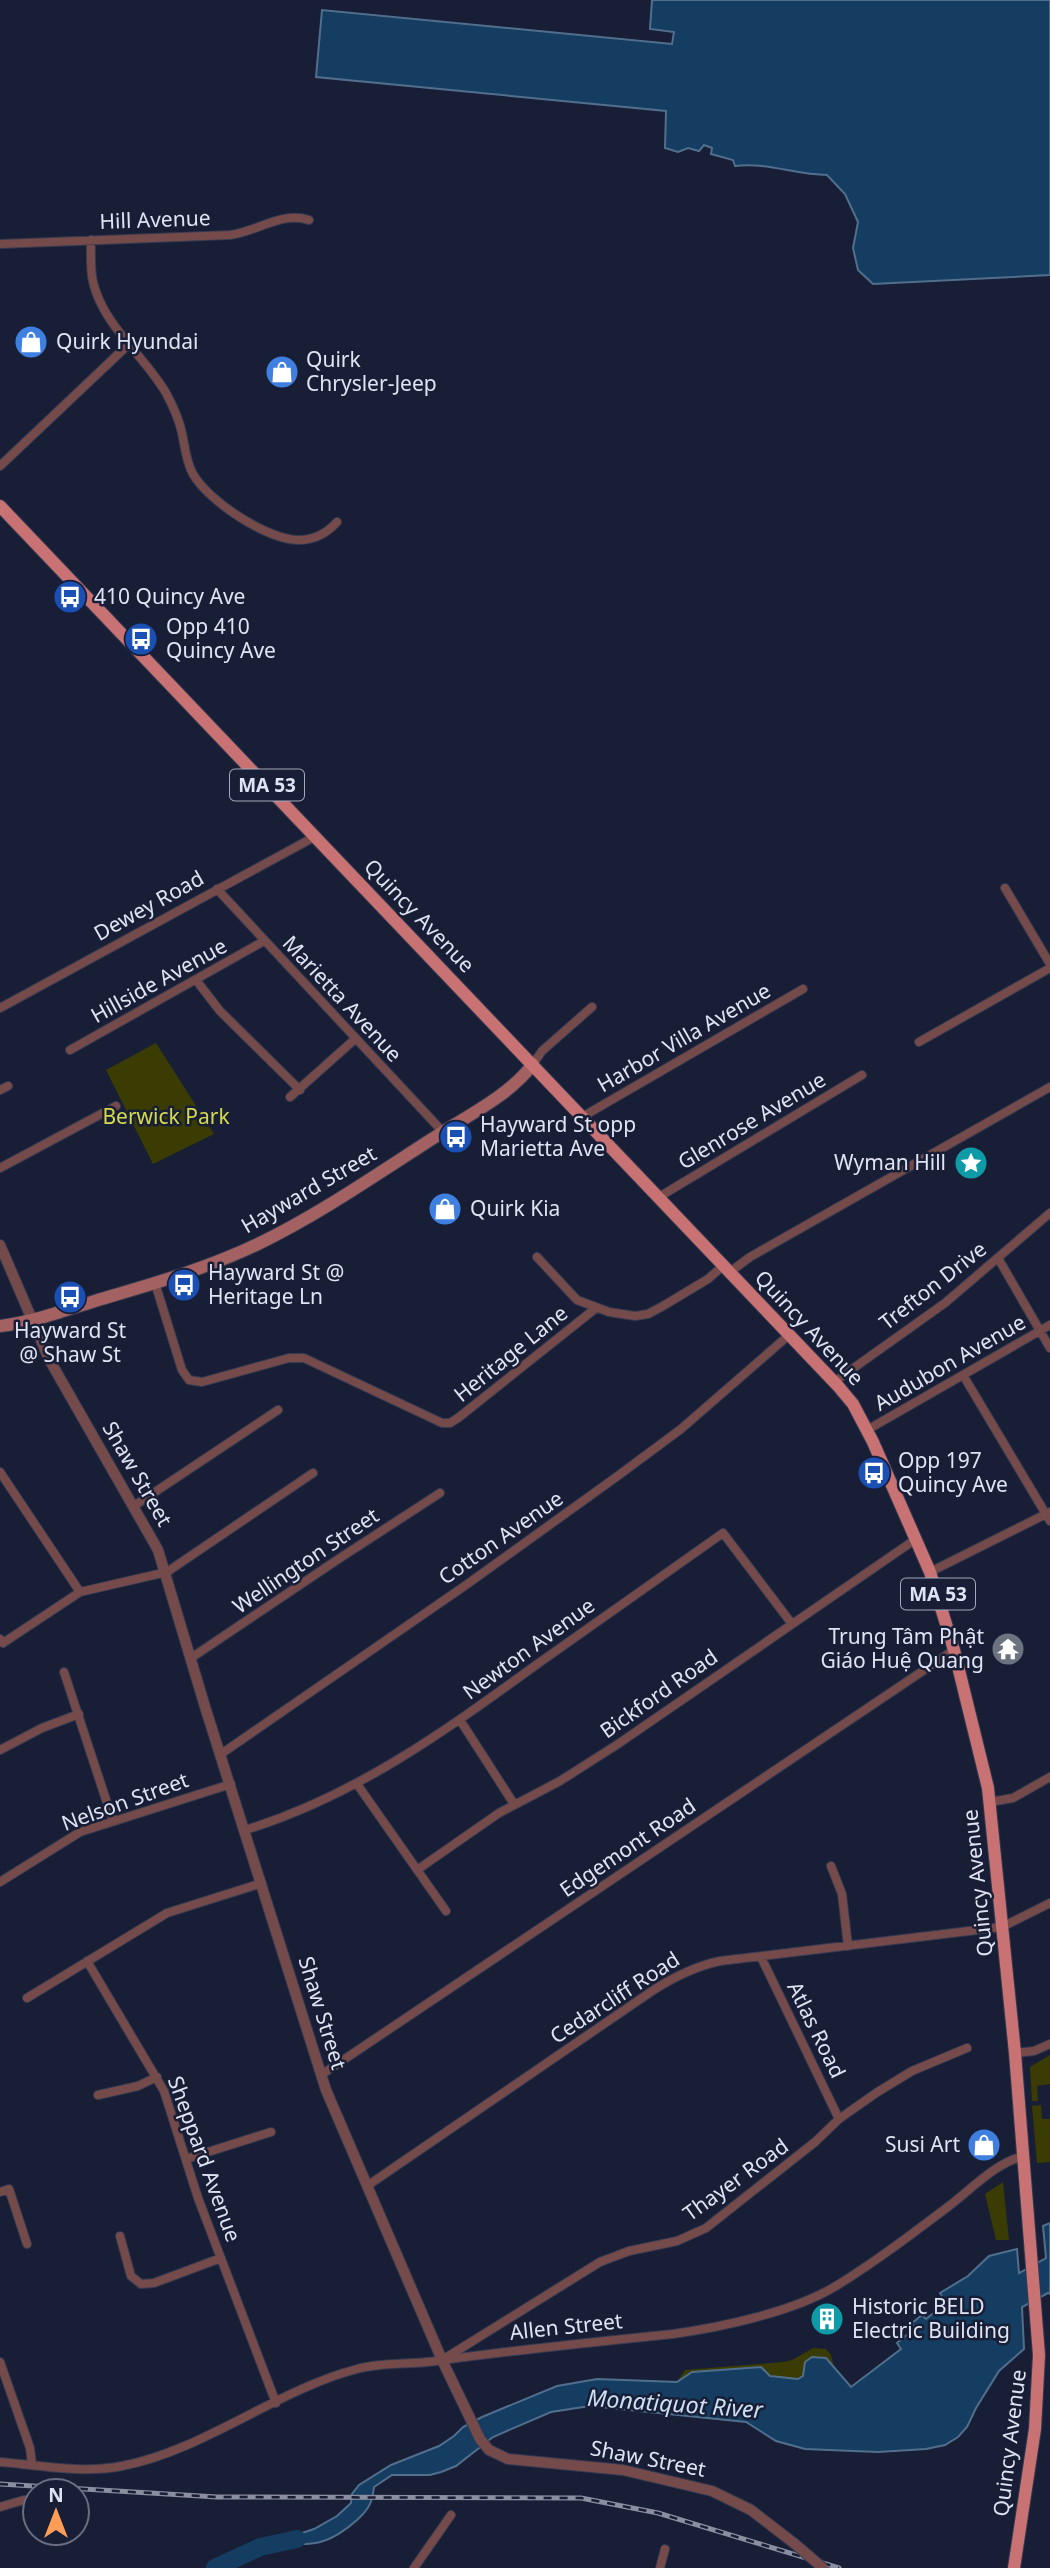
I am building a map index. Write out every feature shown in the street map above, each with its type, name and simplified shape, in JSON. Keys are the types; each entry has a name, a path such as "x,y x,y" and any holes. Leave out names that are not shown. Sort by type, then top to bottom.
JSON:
{"main road":[{"name":"Quincy Avenue","path":"0,506 834,1382 853,1405 867,1430 930,1572 954,1650 984,1765 990,1801 1015,2053 1040,2355 1038,2396 1014,2568"},
{"name":"Hayward Street","path":"0,1326 31,1320 155,1283 227,1258 289,1228 514,1085 533,1064"}],"street":[{"name":"Hill Avenue","path":"0,244 230,234 250,231 290,217 309,220"},
{"path":"91,240 91,267 95,288 107,314 170,400 178,418 192,473 216,499 241,517 285,539 316,537 337,522"},
{"path":"0,466 129,344"},
{"name":"Dewey Road","path":"0,1008 316,836"},
{"path":"919,1042 1050,966 1005,888"},
{"name":"Marietta Avenue","path":"217,889 443,1132"},
{"name":"Hillside Avenue","path":"70,1050 264,941"},
{"path":"196,980 220,1011 300,1090"},
{"name":"Harbor Villa Avenue","path":"582,1117 803,989"},
{"path":"533,1064 542,1051 592,1007"},
{"path":"290,1097 355,1039"},
{"name":"Glenrose Avenue","path":"659,1197 862,1075"},
{"path":"537,1257 577,1300 624,1315 648,1314 1050,1087"},
{"path":"0,1168 117,1106"},
{"name":"Trefton Drive","path":"834,1382 945,1303 1050,1213"},
{"name":"Shaw Street","path":"0,1245 49,1359 158,1550 321,2075 442,2360 480,2439 489,2450 514,2460 612,2469 701,2488 751,2510 795,2543 822,2568"},
{"path":"998,1258 1050,1348"},
{"name":"Heritage Lane","path":"155,1283 182,1370 189,1380 202,1382 289,1358 304,1358 442,1423 450,1423 458,1418 596,1308"},
{"name":"Audubon Avenue","path":"867,1430 1050,1325"},
{"name":"Cotton Avenue","path":"221,1754 466,1585 619,1475 681,1429 789,1335"},
{"path":"930,1572 1049,1515 963,1375"},
{"path":"134,1506 278,1410"},
{"path":"0,1472 80,1592"},
{"path":"0,1639 3,1643 80,1592 166,1572 313,1473"},
{"name":"Wellington Street","path":"191,1658 440,1493"},
{"name":"Newton Avenue","path":"245,1830 286,1816 357,1784 460,1720 723,1533 792,1624"},
{"name":"Bickford Road","path":"417,1870 514,1804 560,1781 617,1745 916,1539"},
{"name":"Edgemont Road","path":"321,2075 954,1650"},
{"path":"64,1672 113,1821"},
{"path":"0,1750 43,1728 79,1714"},
{"path":"460,1720 514,1804"},
{"path":"990,1801 1013,1798 1050,1777"},
{"name":"Nelson Street","path":"0,1882 74,1835 231,1784"},
{"path":"357,1784 446,1911"},
{"path":"831,1866 842,1894 848,1946"},
{"path":"27,1998 167,1913 262,1883"},
{"name":"Cedarcliff Road","path":"367,2186 655,1989 701,1965 1002,1927 1050,1903"},
{"name":"Atlas Road","path":"761,1957 839,2119"},
{"name":"Sheppard Avenue","path":"87,1961 157,2077 166,2097 221,2258 276,2403"},
{"path":"1015,2053 1034,2051 1050,2044"},
{"name":"Thayer Road","path":"442,2360 600,2262 622,2253 670,2243 706,2228 815,2142 839,2119 912,2070 967,2048"},
{"path":"97,2095 138,2086 157,2077"},
{"path":"186,2159 271,2133"},
{"name":"Allen Street","path":"0,2462 84,2469 120,2467 150,2459 195,2441 335,2376 361,2368 702,2330 809,2300 839,2284 931,2220 1005,2162 1023,2157"},
{"path":"0,2192 9,2189 27,2244"},
{"path":"120,2236 131,2276 141,2284 154,2283 221,2258"},
{"path":"0,2362 30,2448 32,2464"},
{"path":"0,2507 21,2501"},
{"path":"414,2568 451,2515"},
{"path":"660,2568 665,2549"}],"green space":[{"name":"Berwick Park","path":"156,1043 214,1134 153,1164 106,1070"},
{"path":"1050,2055 1050,2084 1037,2086 1038,2101 1032,2101 1030,2067"},
{"path":"1041,2105 1042,2119 1050,2119 1050,2162 1037,2163 1032,2106"},
{"path":"1003,2182 1009,2240 996,2240 985,2194"},
{"path":"813,2348 826,2349 831,2355 834,2367 826,2358 805,2362 803,2376 798,2379 770,2376 766,2371 677,2382 685,2370 783,2362"}],"water":[{"path":"652,0 1050,0 1050,275 873,284 858,270 853,248 858,222 845,194 827,175 759,166 735,166 733,160 711,154 712,148 704,145 699,151 688,148 678,152 665,148 666,111 316,77 322,10 672,44 674,32 650,29"},
{"path":"1050,2223 1050,2294 1022,2307 1024,2349 999,2371 967,2427 945,2445 878,2452 805,2449 776,2441 746,2422 590,2406 551,2412 493,2437 456,2466 441,2472 430,2475 392,2475 374,2487 369,2505 361,2516 329,2539 310,2544 275,2542 314,2529 337,2516 351,2503 352,2494 359,2485 391,2465 439,2446 463,2427 482,2417 557,2386 597,2379 677,2382 692,2372 761,2367 770,2376 798,2379 803,2376 805,2362 812,2357 826,2358 851,2387 901,2349 897,2343 915,2328 912,2323 922,2315 926,2319 946,2303 940,2293 968,2276 989,2256 1017,2249 1019,2273 1046,2258 1043,2226"}],"waterway":[{"name":"Monatiquot River","path":"215,2568 260,2547 297,2539"}],"railway":[{"path":"0,2484 217,2497 581,2498 658,2513 839,2568"}],"place":[{"name":"Quirk Hyundai","path":"31,342"},
{"name":"Quirk Chrysler-Jeep","path":"282,372"},
{"name":"410 Quincy Ave","path":"70,597"},
{"name":"Opp 410 Quincy Ave","path":"141,639"},
{"name":"Hayward St opp Marietta Ave","path":"456,1137"},
{"name":"Wyman Hill","path":"971,1163"},
{"name":"Quirk Kia","path":"445,1209"},
{"name":"Hayward St @ Heritage Ln","path":"184,1285"},
{"name":"Hayward St @ Shaw St","path":"70,1297"},
{"name":"Opp 197 Quincy Ave","path":"874,1473"},
{"name":"Trung Tâm Phật Giáo Huệ Quang","path":"1008,1649"},
{"name":"Susi Art","path":"984,2145"},
{"name":"Historic BELD Electric Building","path":"827,2319"}]}
